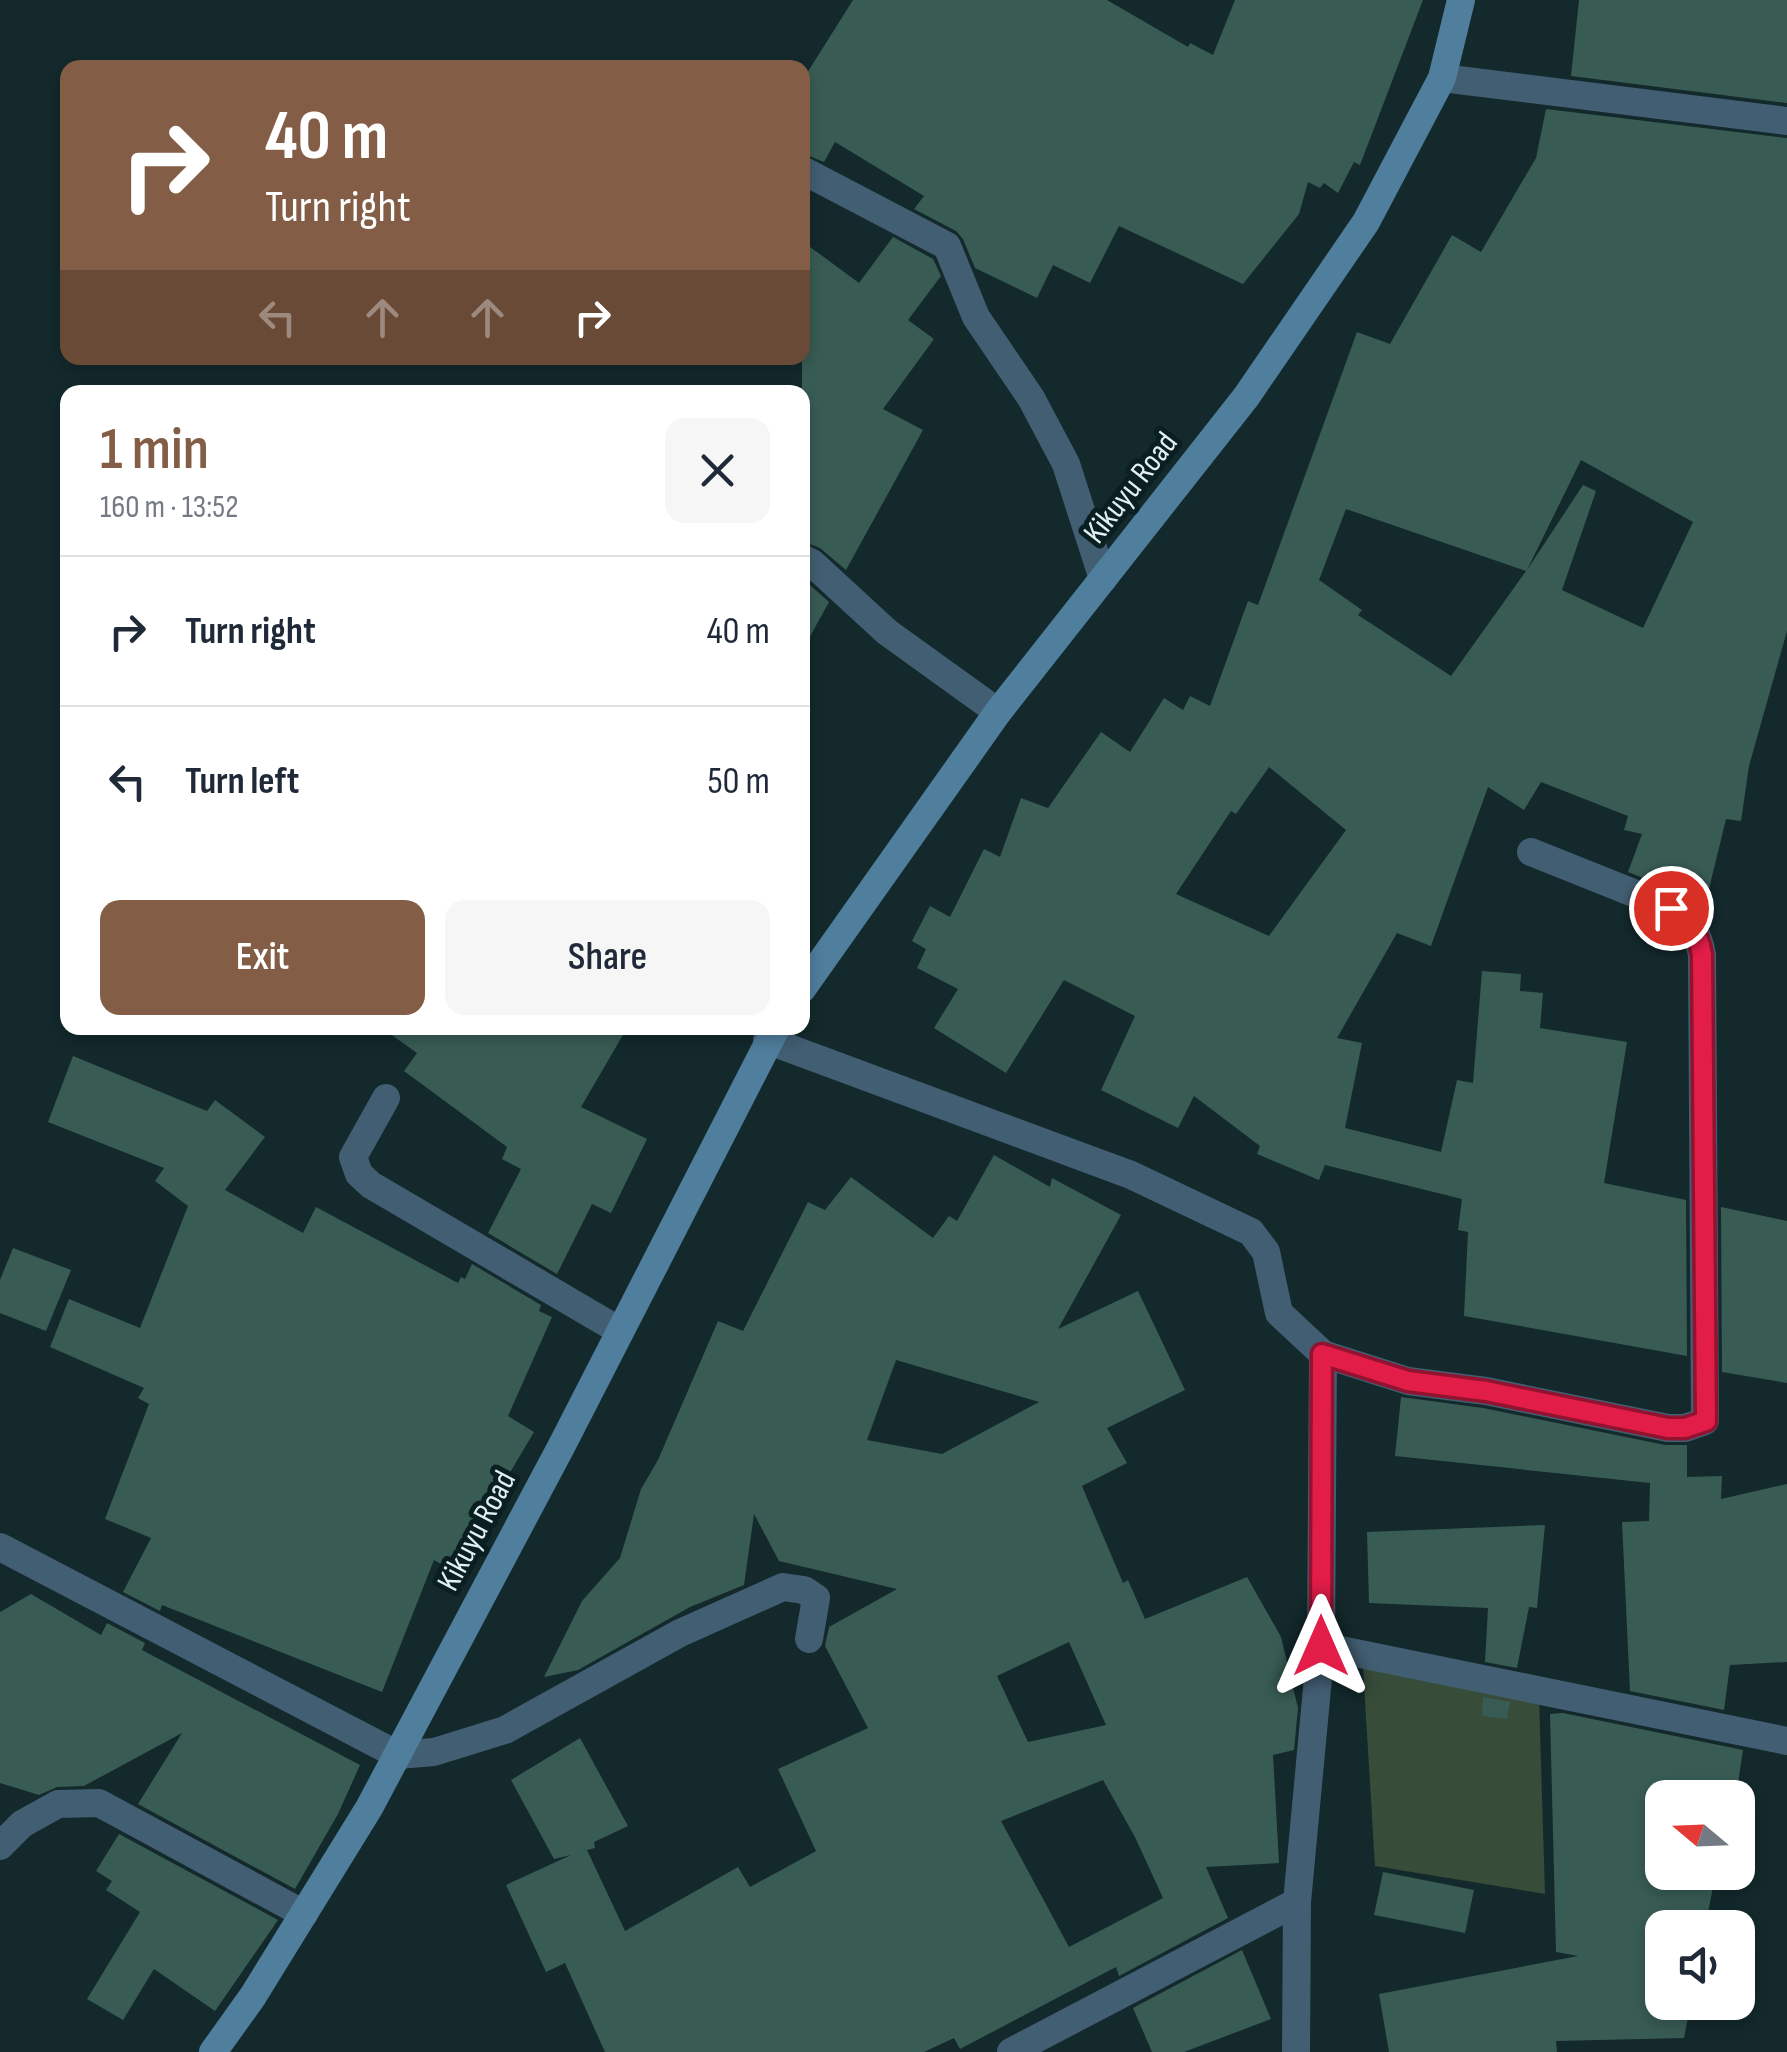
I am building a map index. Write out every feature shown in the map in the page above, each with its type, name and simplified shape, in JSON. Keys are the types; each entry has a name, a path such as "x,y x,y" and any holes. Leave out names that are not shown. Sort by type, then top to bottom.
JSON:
{"main road":[{"name":"Kikuyu Road","path":"810,979 998,712 1246,397 1366,222 1442,78 1461,0"},
{"name":"Kikuyu Road","path":"213,2052 254,1996 369,1808 770,1035"}],"street":[{"path":"1442,78 1787,120"},
{"path":"810,174 947,246 976,317 1030,398 1066,464 1103,580"},
{"path":"810,561 887,632 998,712"},
{"path":"774,1035 1130,1176 1250,1232 1266,1252 1278,1313 1322,1354 1408,1381 1486,1391 1668,1428 1685,1428 1706,1421 1702,955 1698,934 1688,920 1671,908 1531,852"},
{"path":"386,1098 352,1157 371,1185 620,1331"},
{"path":"1296,2052 1297,1902 1321,1646 1322,1354"},
{"path":"0,1547 398,1755 434,1752 504,1730 662,1642 783,1587 804,1590 816,1598 808,1639"},
{"path":"1321,1646 1787,1741"},
{"path":"0,1846 22,1824 58,1804 99,1803 304,1914"},
{"path":"1012,2052 1297,1902"}],"green space":[{"path":"1363,1668 1539,1697 1545,1894 1375,1866"}],"building":[{"path":"853,0 1107,0 1188,47 1190,43 1213,55 1235,0 1423,0 1360,165 1354,162 1338,193 1324,183 1320,188 1308,182 1299,214 1243,284 1119,226 1090,283 1053,265 1037,298 975,268 956,231 914,209 924,196 835,142 824,162 810,156 810,68"},
{"path":"1579,0 1787,0 1787,103 1571,76"},
{"path":"1546,109 1787,138 1787,631 1749,766 1741,821 1726,819 1708,893 1674,886 1673,890 1628,872 1642,834 1624,830 1628,816 1541,782 1524,810 1488,787 1431,946 1397,933 1337,1038 1362,1043 1345,1128 1441,1152 1457,1080 1473,1083 1482,971 1521,974 1520,991 1543,993 1540,1028 1627,1042 1604,1183 1686,1200 1687,1356 1464,1316 1468,1232 1458,1230 1462,1199 1325,1165 1319,1180 1257,1154 1260,1146 1194,1096 1178,1128 1101,1090 1135,1016 1064,980 1006,1073 934,1028 958,989 917,968 926,949 912,941 930,906 950,917 984,849 1000,857 1021,798 1048,808 1101,732 1130,752 1164,698 1183,710 1190,696 1210,706 1248,601 1258,605 1357,332 1390,344 1452,235 1481,252 1536,158","holes":["1581,460 1693,522 1643,628 1562,590 1596,491 1583,485 1527,570","1346,509 1526,571 1451,676 1358,615 1362,610 1319,580","1269,767 1346,830 1269,936 1176,894 1231,811 1236,814"]},
{"path":"893,237 933,259 941,276 908,320 934,339 883,409 923,430 846,570 810,544 810,385 802,385 802,365 810,365 810,247 859,283"},
{"path":"810,585 829,602 810,636"},
{"path":"392,1035 623,1035 581,1107 647,1139 611,1213 592,1204 557,1274 488,1233 521,1169 502,1159 507,1147 404,1071 417,1053"},
{"path":"73,1056 207,1111 215,1100 265,1137 225,1190 303,1233 316,1207 458,1283 461,1277 465,1279 472,1264 541,1305 539,1311 552,1317 508,1416 534,1432 485,1515 489,1517 457,1573 434,1560 382,1692 162,1605 160,1611 123,1592 151,1538 105,1519 149,1404 138,1398 144,1388 50,1347 69,1299 140,1328 188,1206 155,1181 164,1168 48,1122"},
{"path":"994,1155 1050,1187 1052,1178 1121,1215 1058,1329 1138,1291 1185,1390 1107,1428 1127,1463 1082,1486 1123,1583 1128,1580 1145,1619 1247,1577 1281,1637 1298,1708 1294,1750 1273,1755 1279,1863 1206,1867 1228,1918 1119,1976 1116,1967 960,2049 954,2038 924,2052 605,2052 565,1963 546,1972 506,1885 571,1855 554,1859 511,1780 580,1738 628,1826 594,1842 595,1848 587,1850 625,1931 738,1867 750,1887 816,1851 778,1769 868,1728 825,1646 829,1627 897,1589 779,1561 754,1514 744,1585 690,1607 578,1670 544,1677 582,1601 620,1558 641,1489 658,1460 718,1321 743,1331 808,1202 825,1210 851,1177 933,1238 949,1216 957,1221","holes":["896,1360 1039,1402 942,1454 867,1440","1069,1642 1106,1725 1028,1742 997,1676","1103,1780 1163,1898 1069,1947 1001,1821"]},
{"path":"1721,1207 1787,1221 1787,1383 1722,1372"},
{"path":"13,1248 71,1270 46,1331 0,1313 0,1280"},
{"path":"1401,1397 1483,1408 1665,1445 1687,1445 1687,1477 1722,1476 1721,1499 1787,1484 1787,1662 1730,1665 1724,1710 1630,1691 1622,1522 1649,1521 1650,1483 1395,1456"},
{"path":"1545,1525 1537,1608 1529,1607 1517,1668 1485,1662 1488,1608 1369,1603 1367,1532"},
{"path":"31,1594 101,1635 107,1623 145,1643 142,1650 360,1765 338,1814 295,1889 138,1804 182,1733 84,1786 57,1787 39,1795 0,1783 0,1612"},
{"path":"1483,1697 1510,1702 1507,1719 1482,1716"},
{"path":"1563,1713 1743,1750 1738,1780 1645,1780 1645,1890 1712,1890 1709,1910 1645,1910 1645,2020 1688,2020 1684,2038 1556,2041 1557,2052 1389,2052 1379,1994 1578,1956 1556,1952 1550,1714"},
{"path":"119,1834 278,1920 215,2011 154,1969 123,2020 87,1999 140,1912 106,1890 112,1881 96,1871"},
{"path":"1383,1872 1474,1890 1465,1933 1374,1915"},
{"path":"1242,1950 1271,2019 1184,2052 1152,2052 1133,2008"}],"route":[{"path":"1321,1646 1322,1354 1408,1381 1486,1391 1668,1428 1685,1428 1706,1421 1702,955 1698,934 1688,920 1671,908"}]}
